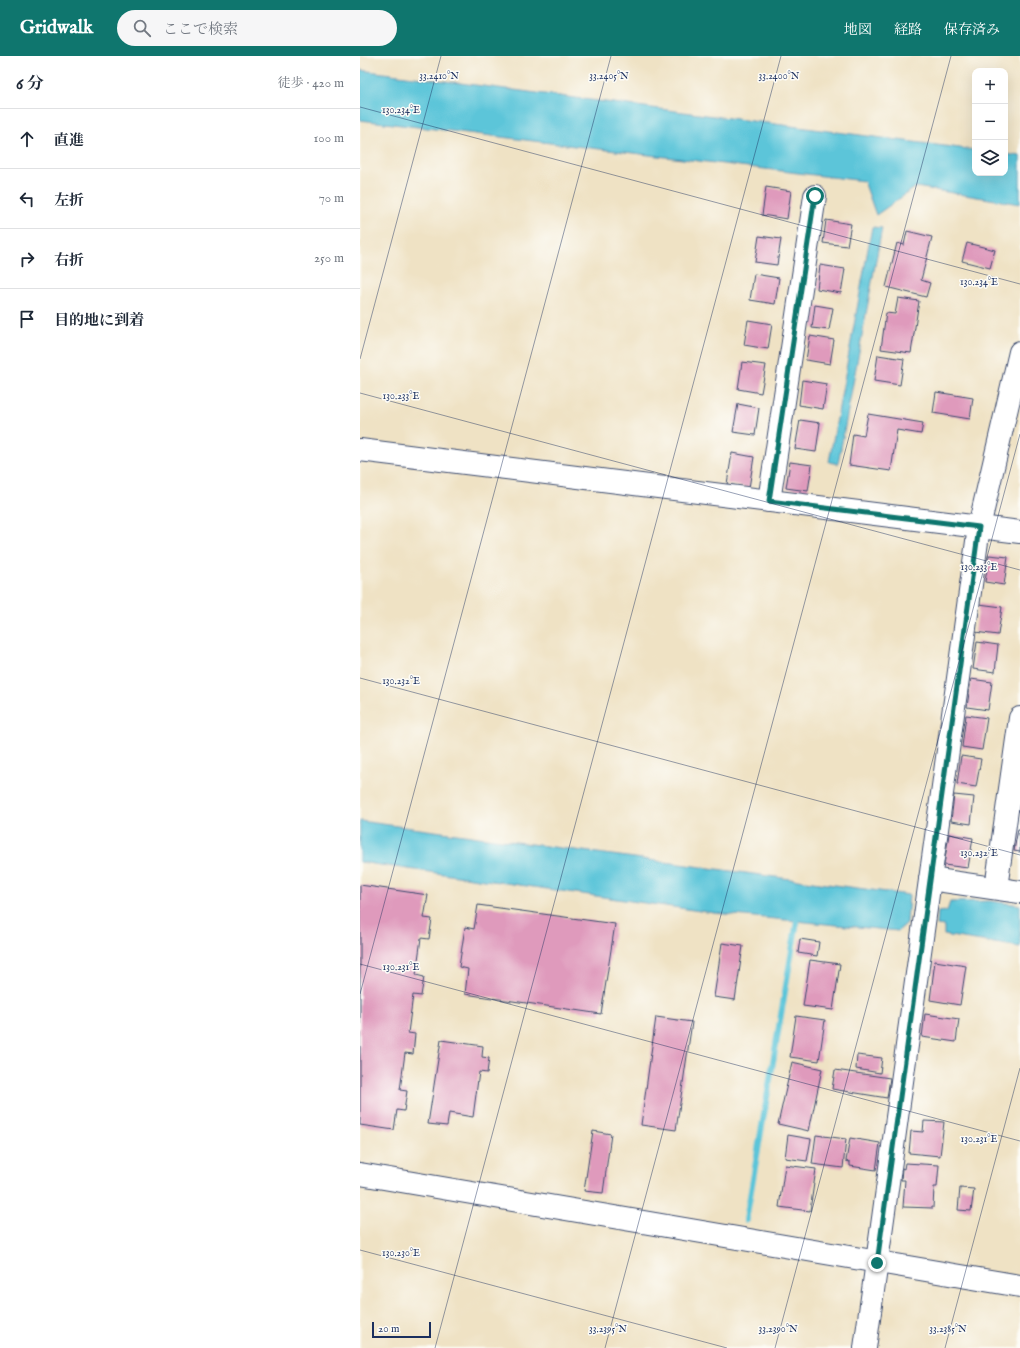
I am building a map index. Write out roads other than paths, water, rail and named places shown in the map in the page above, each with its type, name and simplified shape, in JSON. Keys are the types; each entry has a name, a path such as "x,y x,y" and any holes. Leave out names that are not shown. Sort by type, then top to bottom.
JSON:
{"street":[{"path":"769,501 815,196"},
{"path":"865,1348 979,527 1020,352"},
{"path":"360,450 1020,532"},
{"path":"996,888 1020,718"},
{"path":"930,879 1020,892"},
{"path":"360,1174 877,1263 1020,1286"}],"water":[{"path":"360,70 972,150 972,176 1008,176 1008,154 1020,156 1020,204 916,187 876,215 864,181 360,120"},
{"path":"872,227 882,228 838,464 829,462"},
{"path":"360,821 909,895 907,923 898,931 714,913 360,862"},
{"path":"990,901 1020,905 1020,947 944,935 944,926 937,925 938,912 947,911 950,902"}],"waterway":[{"path":"746,1220 797,921"}]}
